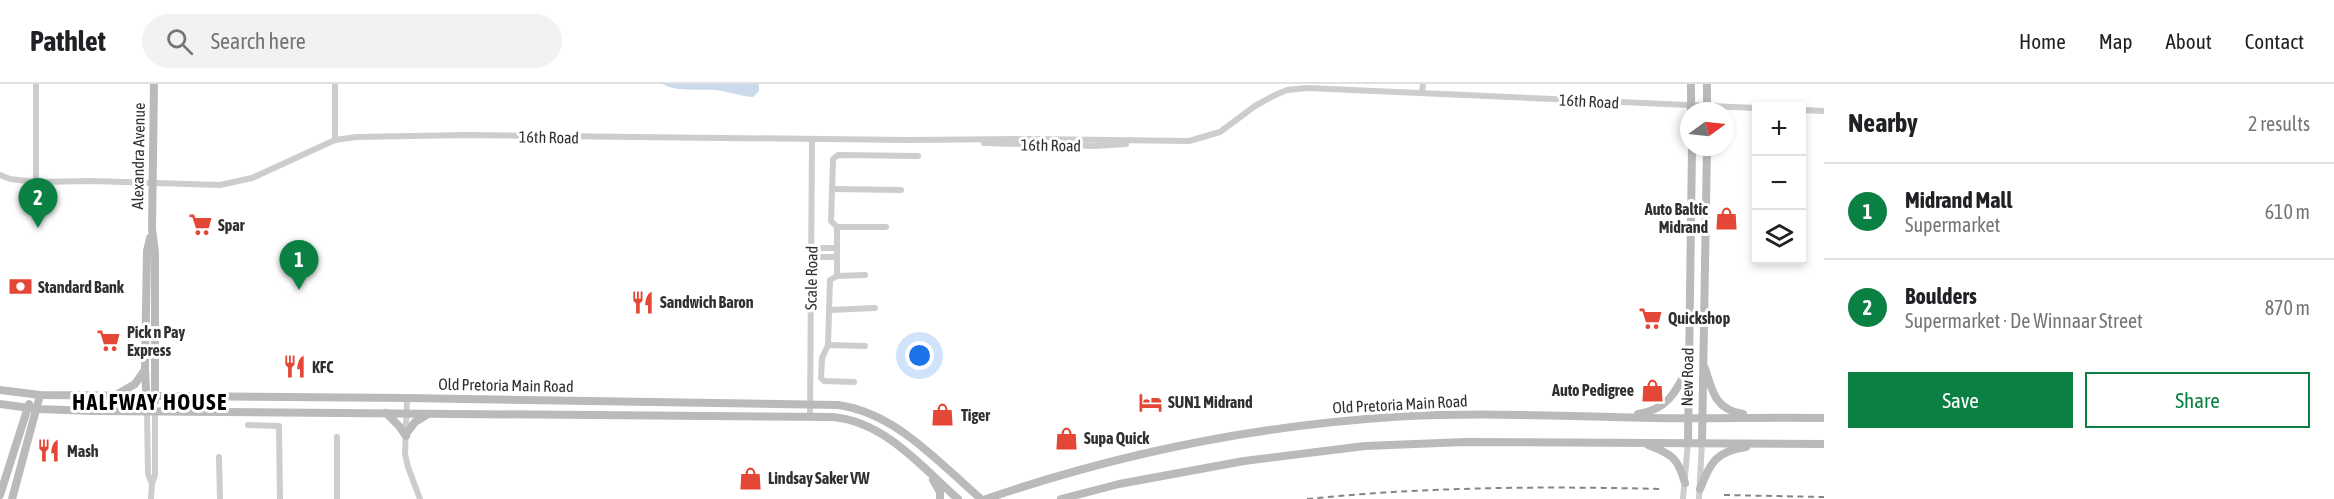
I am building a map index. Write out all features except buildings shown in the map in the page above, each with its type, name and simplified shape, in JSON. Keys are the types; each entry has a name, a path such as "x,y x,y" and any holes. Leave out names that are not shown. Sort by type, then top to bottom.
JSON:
{"main road":[{"name":"Alexandra Avenue","path":"150,396 155,253 152,229 154,84"},
{"path":"1691,84 1691,102"},
{"path":"1707,84 1707,102"},
{"name":"New Road","path":"1688,442 1692,156"},
{"name":"New Road","path":"1702,442 1707,156"},
{"name":"Alexandra Avenue","path":"151,410 145,368 147,251 152,229"},
{"path":"1702,356 1712,393 1720,405 1735,413 1767,418"},
{"path":"1611,417 1643,413 1662,406 1678,390 1689,365"},
{"path":"113,396 135,384 145,368"},
{"name":"Old Pretoria Main Road","path":"0,390 30,395 810,403 857,408 887,421 981,499"},
{"path":"12,499 33,409 30,395"},
{"path":"0,495 40,395"},
{"name":"Old Pretoria Main Road","path":"0,404 33,409 843,418 868,425 889,438 958,499"},
{"path":"386,413 406,435 415,422 428,413"},
{"name":"Old Pretoria Main Road","path":"986,499 1058,475 1118,460 1218,439 1296,427 1425,416 1824,418"},
{"path":"1060,499 1119,484 1230,464 1350,448 1465,442 1824,444"},
{"path":"1642,443 1672,456 1678,464 1685,483"},
{"path":"1700,489 1709,467 1719,455 1738,448 1773,443"},
{"path":"926,470 939,489 940,499"}],"street":[{"path":"36,84 36,182"},
{"path":"335,84 335,140"},
{"path":"1422,84 1422,93"},
{"name":"16th Road","path":"0,175 9,179 36,182 235,183 252,178 335,140 356,137 466,135 954,140 1003,144 1095,146 1148,141 1189,141 1208,137 1229,126 1264,100 1287,90 1307,88 1680,107"},
{"name":"16th Road","path":"1734,108 1752,108"},
{"path":"1806,110 1824,111"},
{"name":"Scale Road","path":"810,416 812,140"},
{"path":"886,227 837,227 831,221 833,159 835,156 918,156"},
{"path":"833,189 901,190"},
{"path":"837,227 837,276"},
{"path":"811,248 837,248"},
{"path":"811,257 837,257"},
{"path":"854,382 821,380 822,358 828,345 830,280 837,276 865,275"},
{"path":"830,310 874,308"},
{"path":"828,345 865,346"},
{"path":"406,398 406,461 420,499"},
{"name":"Alexandra Avenue","path":"151,410 148,474 152,484 151,499"},
{"path":"248,425 279,426 280,499"},
{"path":"337,499 338,437"},
{"name":"New Road","path":"1683,499 1688,442"},
{"name":"New Road","path":"1699,499 1702,442"},
{"path":"219,457 220,499"}],"water":[{"path":"662,84 759,84 759,91 753,97 715,90 681,89"}],"railway":[{"path":"1307,499 1483,488 1660,489"},
{"path":"1724,495 1824,497"}],"place":[{"name":"Auto Baltic Midrand","path":"1726,218"},
{"name":"Spar","path":"200,225"},
{"name":"Boulders","path":"38,228"},
{"name":"Standard Bank","path":"20,287"},
{"name":"Midrand Mall","path":"299,290"},
{"name":"Sandwich Baron","path":"642,302"},
{"name":"Quickshop","path":"1650,318"},
{"name":"Pick n Pay Express","path":"109,341"},
{"name":"KFC","path":"294,367"},
{"name":"Auto Pedigree","path":"1652,390"},
{"name":"SUN1 Midrand","path":"1150,402"},
{"name":"Tiger","path":"943,415"},
{"name":"Supa Quick","path":"1066,438"},
{"name":"Mash","path":"49,451"},
{"name":"Lindsay Saker VW","path":"750,478"}],"district":[{"name":"HALFWAY HOUSE","path":"150,402"}]}
